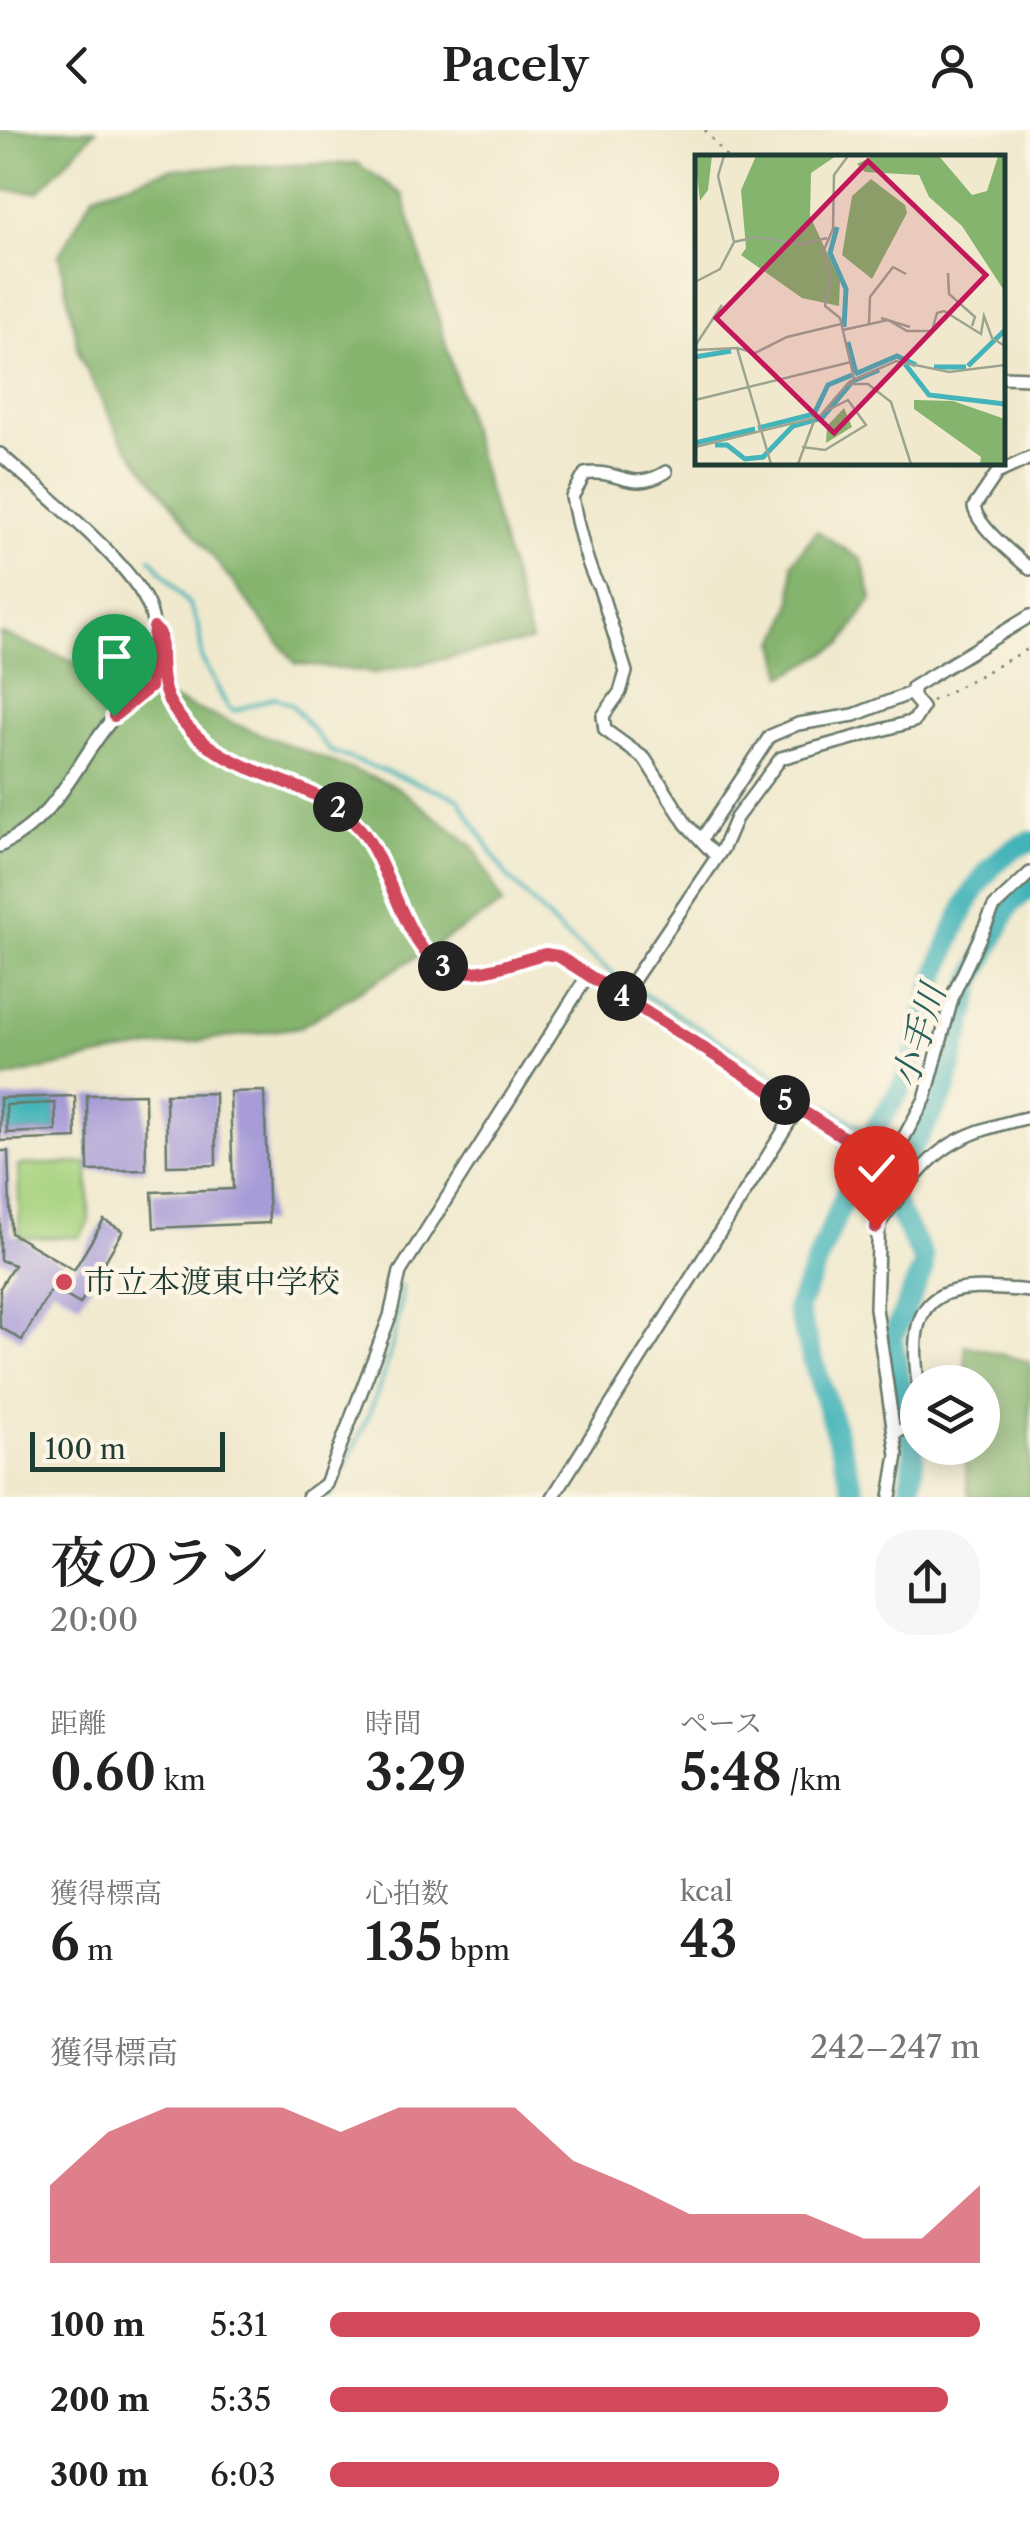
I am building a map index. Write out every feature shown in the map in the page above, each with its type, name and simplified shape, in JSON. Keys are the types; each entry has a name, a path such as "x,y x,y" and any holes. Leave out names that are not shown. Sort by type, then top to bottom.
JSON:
{"street":[{"path":"1005,377 1030,378"},
{"path":"0,454 102,548 148,604 154,628 150,687 114,716 67,790 30,826 0,846"},
{"path":"1030,458 998,473 974,507 976,516 995,532 1010,556 1030,569"},
{"path":"666,472 635,483 604,472 585,474 572,497 588,550 590,576 599,586 626,672 602,724 611,737 645,759 716,856"},
{"path":"701,840 770,736 798,724 854,715 911,694 918,684 1030,616"},
{"path":"154,628 160,634 168,699 195,732 226,760 338,807 362,831 389,874 412,932 438,965 466,973 545,954 558,956 886,1164"},
{"path":"622,997 716,856 736,818 780,758 914,721 922,708 911,694"},
{"path":"900,1408 879,1349 876,1228 886,1164 925,1099 953,995 994,906 1030,873"},
{"path":"308,1497 326,1484 390,1316 400,1272 588,975"},
{"path":"553,1497 798,1108"},
{"path":"876,1228 949,1142 1030,1118"},
{"path":"917,1365 916,1334 923,1316 940,1294 972,1286 1030,1292"},
{"path":"890,1497 900,1460"}],"path":[{"path":"704,130 725,155"},
{"path":"922,708 1030,648"}],"green space":[{"path":"0,130 96,130 38,192 0,190"},
{"path":"357,163 403,195 531,641 375,673 295,663 120,437 80,357 59,255 94,194 170,169"},
{"path":"817,531 862,560 872,599 842,644 784,676 776,642 791,604 792,563"},
{"path":"0,633 397,787 473,846 503,904 300,1027 120,1052 0,1079"},
{"path":"88,1163 89,1221 80,1237 20,1238 18,1165"},
{"path":"965,1345 1030,1362 1030,1497 969,1497 966,1465 1000,1465 1000,1365 966,1365"}],"water":[{"path":"55,1103 56,1131 7,1133 6,1105"}],"building":[{"path":"264,1091 269,1223 154,1228 152,1192 233,1189 230,1092"},
{"path":"215,1093 216,1165 167,1166 166,1094"},
{"path":"145,1094 146,1170 88,1171 87,1095"},
{"path":"75,1096 76,1138 0,1141 0,1098","holes":["55,1103 56,1131 7,1133 6,1105"]},
{"path":"0,1151 8,1151 11,1233 74,1270 104,1220 123,1231 80,1304 52,1288 22,1340 0,1327 0,1288 14,1265 0,1260"}],"waterway":[{"path":"151,558 190,606 199,627 202,659 227,706 234,711 275,697 292,705 330,751 458,798 506,875 563,934 622,981"},
{"path":"869,1140 908,1073 937,977 965,907 983,878 1005,855 1030,842"},
{"name":"小手川","path":"910,1497 914,1453 892,1339 923,1268 923,1258 891,1198 892,1182 945,1091 973,981 1010,904 1030,887"},
{"path":"494,1134 588,986"},
{"path":"635,989 872,1134"},
{"path":"856,1497 797,1309 860,1160"},
{"path":"329,1497 376,1395 393,1341 402,1287"}],"place":[{"name":"市立本渡東中学校","path":"64,1282"}],"route":[{"path":"114,716 150,687 154,628 160,634 160,655 168,699 173,706 226,760 338,807 362,831 389,874 412,932 438,965 466,973 545,954 558,956 886,1164 876,1202 876,1228"}]}
